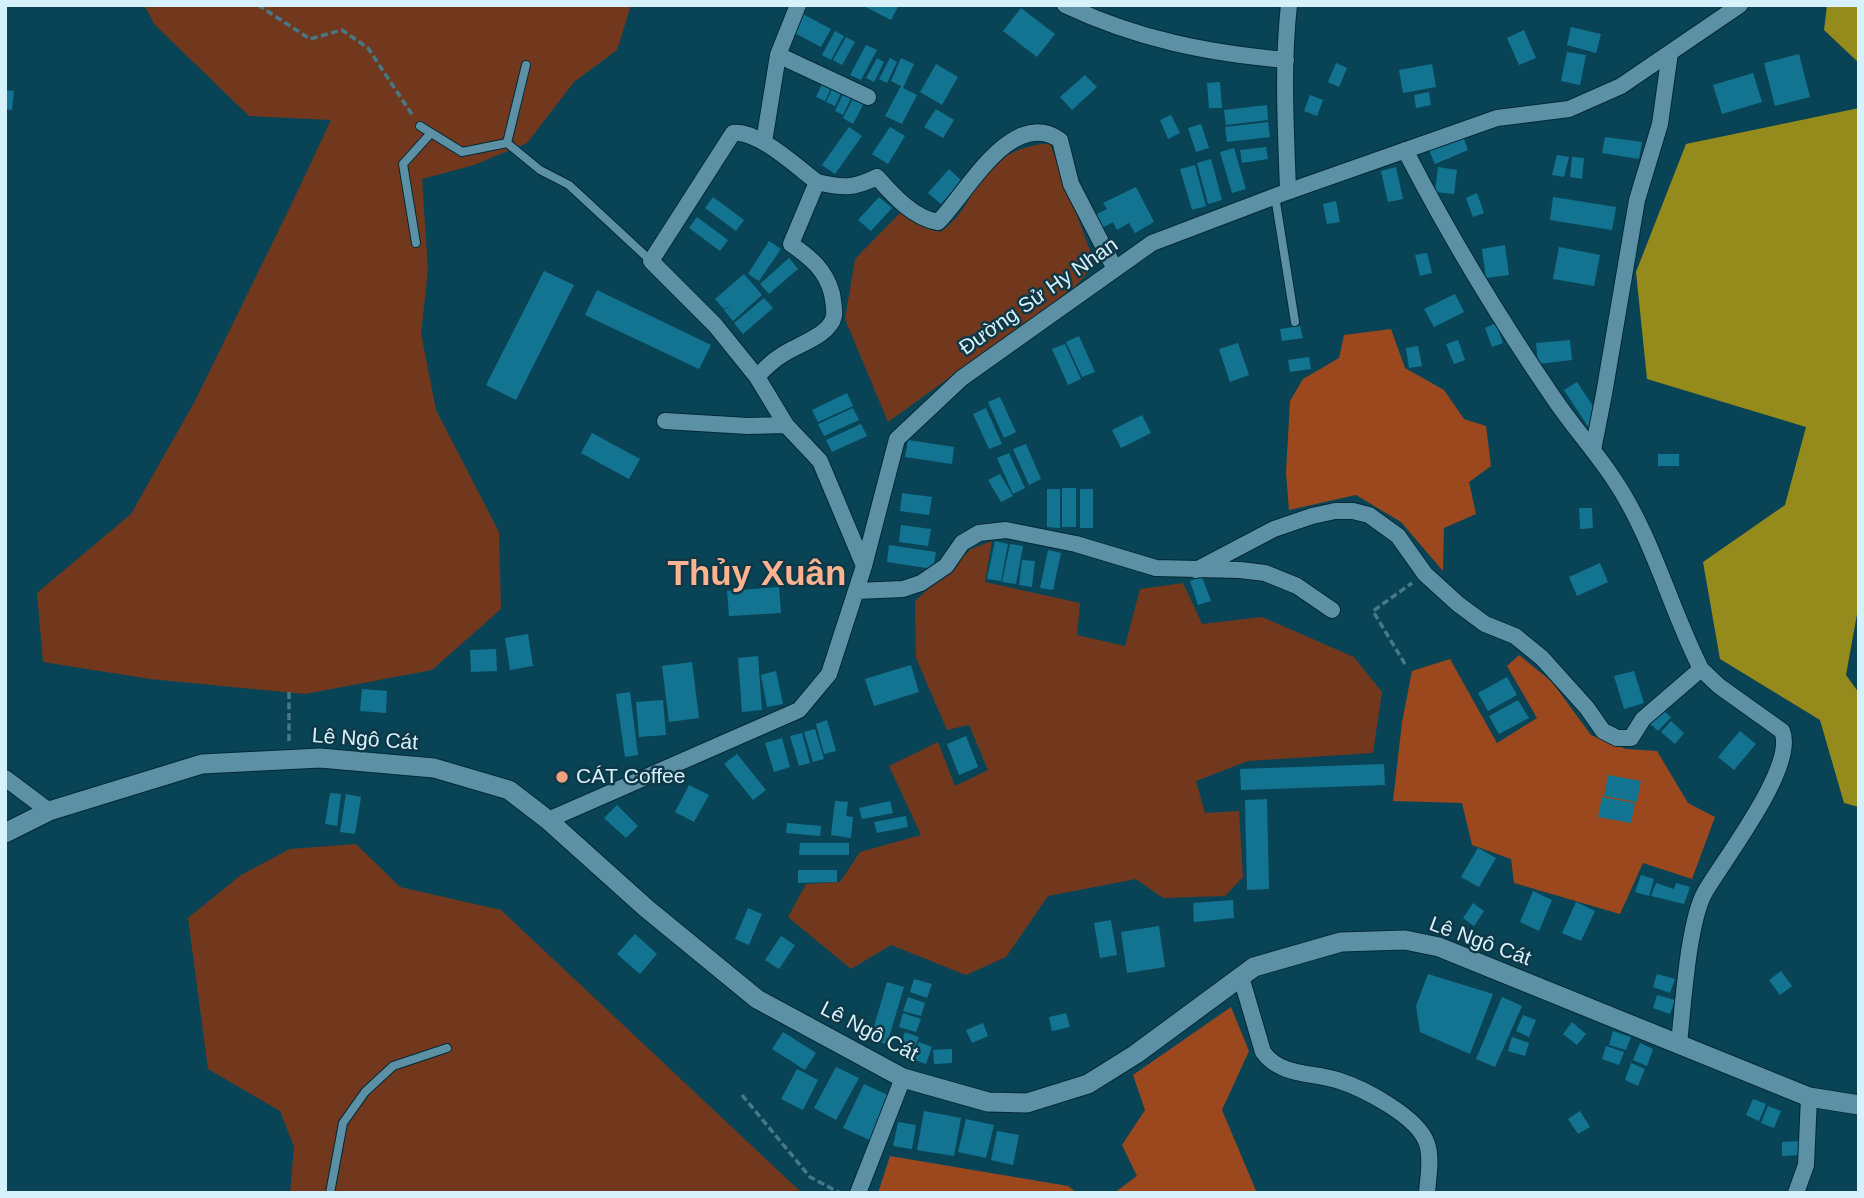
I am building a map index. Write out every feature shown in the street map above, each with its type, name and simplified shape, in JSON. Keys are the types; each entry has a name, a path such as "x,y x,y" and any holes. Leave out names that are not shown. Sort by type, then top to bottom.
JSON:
{"street":[{"path":"764,142 778,55 798,5"},
{"path":"1065,5 1104,24 1153,40 1235,55 1286,60"},
{"path":"1282,193 1290,5"},
{"name":"Đường Sử Hy Nhan","path":"548,820 799,710 829,674 864,566 897,439 962,378 1152,243 1282,193 1497,118 1569,109 1621,86 1740,5"},
{"path":"1593,450 1637,200 1660,124 1670,53"},
{"path":"778,55 868,97"},
{"path":"864,566 820,461 786,425 757,377 715,325 651,261 733,133 741,132 764,142 817,182 842,188 861,185 877,177 898,200 928,221 938,222 985,163 1012,141 1039,133 1053,135 1060,139 1071,184 1115,269"},
{"path":"1405,150 1438,215 1503,322 1557,403 1616,481 1638,523 1701,669 1719,687 1782,731 1786,744 1777,772 1762,801 1703,895 1693,933 1679,1044"},
{"path":"757,377 782,354 820,333 834,316 829,282 823,270 791,244 817,182"},
{"path":"665,421 748,426 786,425"},
{"path":"1196,570 1274,529 1335,510 1353,511 1369,515 1398,536 1425,574 1458,604 1485,624 1514,636 1542,658 1587,708 1603,731 1617,738 1631,738 1643,719 1701,669"},
{"path":"856,591 904,589 921,583 946,566 962,543 979,533 1006,530 1076,544 1156,568 1265,573 1297,586 1332,610"},
{"name":"Lê Ngô Cát","path":"5,833 50,811 202,764 320,758 434,768 509,790 548,820 646,908 757,999 903,1078 988,1102 1027,1103 1088,1084 1136,1054 1254,967 1341,942 1405,940 1439,947 1810,1097 1859,1105"},
{"path":"5,778 50,811"},
{"path":"1241,977 1263,1052 1269,1060 1280,1067 1337,1080 1395,1107 1423,1135 1428,1146 1427,1193"},
{"path":"858,1193 903,1078"},
{"path":"1796,1193 1806,1166 1810,1097"}],"lane":[{"path":"507,144 526,65"},
{"path":"420,126 462,152 507,144 540,170 569,185 651,261"},
{"path":"416,243 403,164 431,133"},
{"path":"1282,193 1295,323"},
{"path":"330,1193 343,1123 365,1092 393,1066 447,1048"}],"path":[{"path":"258,5 310,39 342,30 368,48 420,126"},
{"path":"1405,664 1373,611 1425,574"},
{"path":"289,692 289,760"},
{"path":"742,1095 810,1177 840,1193"}],"shaded area":[{"path":"144,5 631,5 617,50 574,82 527,143 474,165 422,179 428,270 421,333 436,410 499,532 501,609 432,670 305,694 150,679 43,662 37,593 131,514 195,401 331,120 249,116 155,25"},
{"path":"1827,5 1859,5 1859,63 1824,30"},
{"path":"1859,108 1859,603 1846,675 1859,693 1859,807 1844,803 1820,720 1720,659 1703,562 1785,505 1806,427 1647,379 1636,272 1686,144"},
{"path":"1050,143 1095,264 1075,287 888,422 845,319 855,259 903,210 940,232 957,217 984,176 997,162 1018,150"},
{"path":"1391,329 1405,368 1444,390 1464,419 1486,426 1491,466 1469,482 1476,514 1444,528 1443,571 1401,522 1356,495 1289,510 1286,473 1290,401 1303,379 1339,358 1344,335"},
{"path":"992,541 985,582 1080,603 1077,635 1125,646 1140,589 1183,583 1202,624 1262,617 1354,657 1382,692 1373,753 1248,761 1196,781 1205,813 1239,811 1243,877 1225,896 1163,898 1136,879 1048,896 1006,957 966,975 891,945 851,969 788,917 806,884 840,882 860,852 921,835 889,766 938,742 955,786 988,770 969,725 947,730 916,658 915,601 971,549"},
{"path":"1519,655 1552,682 1591,735 1626,749 1657,751 1688,803 1715,817 1692,879 1643,863 1620,914 1514,883 1511,859 1472,845 1462,803 1393,801 1402,722 1412,671 1450,659 1497,743 1537,718 1507,666"},
{"path":"356,844 400,887 501,910 802,1193 290,1193 294,1147 280,1111 208,1069 188,918 241,875 290,849"},
{"path":"1231,1007 1249,1051 1222,1110 1257,1193 1114,1193 1137,1176 1122,1145 1145,1110 1133,1075"},
{"path":"890,1156 1068,1186 1077,1193 878,1193"}],"building":[{"path":"862,5 899,5 891,20"},
{"path":"1021,8 1055,34 1037,57 1003,31"},
{"path":"801,13 831,29 821,47 791,31"},
{"path":"1571,27 1601,34 1596,53 1567,45"},
{"path":"1524,30 1536,58 1519,65 1507,38"},
{"path":"835,31 844,36 831,60 822,55"},
{"path":"846,37 855,42 842,65 833,60"},
{"path":"866,45 877,50 861,80 850,75"},
{"path":"1567,52 1586,55 1580,85 1561,81"},
{"path":"1799,54 1810,97 1775,106 1764,63"},
{"path":"877,58 884,62 874,82 866,78"},
{"path":"890,58 897,62 887,83 879,79"},
{"path":"901,58 914,64 903,88 917,95 902,124 885,116 901,86 891,81"},
{"path":"1336,63 1347,68 1339,87 1328,82"},
{"path":"936,64 958,77 942,105 920,92"},
{"path":"1432,64 1436,87 1403,93 1399,70"},
{"path":"1753,73 1762,102 1722,114 1713,85"},
{"path":"1085,75 1097,87 1072,110 1060,97"},
{"path":"824,80 833,84 825,101 816,97"},
{"path":"1220,82 1222,108 1209,108 1207,83"},
{"path":"834,85 843,89 835,106 826,102"},
{"path":"5,90 14,91 12,110 5,109"},
{"path":"845,90 853,94 843,115 835,111"},
{"path":"1429,92 1431,105 1416,108 1414,95"},
{"path":"855,95 865,101 853,124 843,118"},
{"path":"1310,95 1323,100 1317,116 1304,111"},
{"path":"1267,105 1268,120 1226,125 1224,110"},
{"path":"936,109 954,120 943,138 924,127"},
{"path":"1171,115 1180,133 1168,139 1160,120"},
{"path":"1268,122 1270,137 1227,142 1225,127"},
{"path":"1201,124 1209,148 1196,152 1188,128"},
{"path":"849,127 862,136 835,174 822,165"},
{"path":"890,127 905,136 888,164 872,154"},
{"path":"1463,136 1468,150 1435,164 1429,150"},
{"path":"1605,137 1642,142 1639,159 1602,153"},
{"path":"1266,147 1268,159 1242,163 1240,150"},
{"path":"1234,148 1246,189 1232,193 1220,152"},
{"path":"1557,155 1569,157 1564,177 1552,175"},
{"path":"1572,157 1584,158 1582,179 1570,177"},
{"path":"1211,159 1222,200 1208,204 1197,163"},
{"path":"1195,165 1206,206 1192,210 1180,169"},
{"path":"1396,167 1403,199 1388,202 1381,171"},
{"path":"1438,167 1457,170 1454,194 1435,192"},
{"path":"949,169 962,181 941,204 928,193"},
{"path":"1136,187 1154,222 1135,233 1129,223 1117,230 1113,222 1102,228 1095,215 1107,209 1103,203"},
{"path":"1477,193 1484,213 1473,217 1466,198"},
{"path":"713,197 744,220 736,231 705,208"},
{"path":"879,197 892,208 871,231 858,220"},
{"path":"1553,197 1616,207 1612,230 1550,220"},
{"path":"1336,201 1340,222 1327,224 1323,204"},
{"path":"697,217 728,240 720,251 689,228"},
{"path":"769,241 781,249 759,281 748,274"},
{"path":"1505,245 1509,275 1486,278 1482,249"},
{"path":"1559,247 1600,255 1594,286 1553,279"},
{"path":"1427,253 1432,273 1420,276 1415,255"},
{"path":"789,258 798,269 769,294 760,284"},
{"path":"544,271 574,285 516,400 486,385"},
{"path":"744,274 762,295 733,321 724,310 732,304 724,309 715,299"},
{"path":"597,290 711,345 699,369 585,315"},
{"path":"1455,294 1464,312 1434,327 1424,309"},
{"path":"764,298 773,308 743,334 734,323"},
{"path":"1496,323 1503,343 1492,347 1485,328"},
{"path":"1300,326 1303,338 1282,341 1280,329"},
{"path":"1079,336 1095,372 1082,377 1066,342"},
{"path":"1458,340 1465,360 1454,364 1446,344"},
{"path":"1570,340 1572,360 1538,364 1536,343"},
{"path":"1238,343 1249,375 1230,382 1219,349"},
{"path":"1065,344 1081,379 1068,385 1052,349"},
{"path":"1418,346 1422,366 1409,368 1406,348"},
{"path":"1309,357 1311,369 1290,372 1288,360"},
{"path":"1577,382 1602,420 1589,428 1564,390"},
{"path":"847,393 853,406 818,422 812,410"},
{"path":"1000,397 1016,432 1004,438 988,402"},
{"path":"853,408 859,420 824,436 818,424"},
{"path":"986,408 1002,444 989,449 973,414"},
{"path":"1142,415 1151,433 1121,448 1112,430"},
{"path":"861,424 867,436 832,452 826,440"},
{"path":"592,433 640,459 629,479 581,453"},
{"path":"908,440 954,447 952,464 905,457"},
{"path":"1026,444 1041,479 1029,485 1013,449"},
{"path":"1009,453 1025,488 1013,494 997,458"},
{"path":"1658,454 1679,454 1679,466 1658,466"},
{"path":"1000,474 1013,496 1001,502 988,480"},
{"path":"1062,488 1076,488 1076,527 1062,527"},
{"path":"1047,489 1060,489 1060,528 1047,527"},
{"path":"1080,489 1093,489 1093,528 1080,528"},
{"path":"902,493 932,497 929,515 900,511"},
{"path":"1579,508 1592,508 1593,528 1580,529"},
{"path":"901,525 931,529 928,546 899,542"},
{"path":"995,541 1008,544 1001,581 987,579"},
{"path":"1010,544 1023,546 1016,584 1002,582"},
{"path":"889,545 936,552 933,569 887,562"},
{"path":"1048,550 1061,553 1053,590 1040,588"},
{"path":"1022,560 1035,561 1032,587 1019,585"},
{"path":"1600,563 1608,582 1577,596 1569,577"},
{"path":"1202,577 1211,601 1198,605 1190,581"},
{"path":"779,587 781,613 729,616 727,591"},
{"path":"528,634 533,666 510,670 505,638"},
{"path":"496,649 497,671 471,672 470,650"},
{"path":"758,656 762,710 742,712 738,658"},
{"path":"692,662 699,718 669,722 662,666"},
{"path":"911,665 919,692 874,706 865,679"},
{"path":"776,671 783,704 767,707 761,675"},
{"path":"1634,671 1644,703 1624,709 1614,676"},
{"path":"1507,677 1517,695 1488,711 1478,693"},
{"path":"362,689 387,691 386,713 360,711"},
{"path":"630,692 638,755 625,757 616,694"},
{"path":"663,700 666,735 639,737 636,702"},
{"path":"1518,700 1529,718 1499,734 1489,716"},
{"path":"1660,708 1671,717 1658,731 1647,721"},
{"path":"827,720 836,751 824,754 816,724"},
{"path":"1671,721 1684,733 1675,744 1661,732"},
{"path":"815,729 824,759 813,762 804,732"},
{"path":"1740,731 1756,744 1734,770 1718,757"},
{"path":"802,733 810,763 799,766 790,736"},
{"path":"966,736 978,767 959,775 947,744"},
{"path":"782,738 790,767 774,772 765,743"},
{"path":"737,754 766,790 753,800 724,764"},
{"path":"1384,764 1385,785 1241,790 1240,769"},
{"path":"1608,775 1641,781 1637,802 1604,796"},
{"path":"689,785 709,795 694,822 675,812"},
{"path":"330,793 341,794 337,826 325,824"},
{"path":"346,794 361,797 355,834 340,832"},
{"path":"1602,797 1635,803 1631,823 1598,817"},
{"path":"1267,799 1269,889 1247,890 1245,800"},
{"path":"835,801 848,802 846,816 853,817 851,838 831,835"},
{"path":"890,801 893,813 862,819 859,808"},
{"path":"617,805 638,826 626,838 604,818"},
{"path":"906,816 908,827 877,833 874,822"},
{"path":"787,823 821,826 820,836 786,833"},
{"path":"800,843 849,843 849,855 799,855"},
{"path":"1478,848 1496,858 1479,887 1461,877"},
{"path":"798,870 837,870 837,882 798,883"},
{"path":"1641,875 1654,879 1649,896 1635,892"},
{"path":"1656,883 1674,889 1676,883 1690,887 1684,904 1651,896"},
{"path":"1533,891 1552,900 1539,931 1520,922"},
{"path":"1233,900 1234,918 1194,922 1193,903"},
{"path":"1576,902 1595,911 1581,941 1562,933"},
{"path":"1473,903 1484,911 1474,926 1463,918"},
{"path":"748,908 762,914 749,945 735,939"},
{"path":"1111,920 1117,955 1100,958 1094,923"},
{"path":"1159,926 1165,967 1127,973 1121,932"},
{"path":"635,934 657,954 640,974 617,954"},
{"path":"781,936 795,945 779,969 765,960"},
{"path":"1781,971 1792,986 1780,995 1769,980"},
{"path":"1428,974 1493,994 1470,1054 1420,1032 1416,1006"},
{"path":"1657,974 1675,979 1670,993 1653,987"},
{"path":"914,979 932,984 927,998 910,992"},
{"path":"887,982 904,987 887,1044 870,1040"},
{"path":"1657,995 1675,1000 1670,1014 1653,1008"},
{"path":"908,997 925,1003 921,1016 903,1011"},
{"path":"1502,997 1522,1006 1495,1067 1476,1059"},
{"path":"903,1013 921,1019 916,1032 899,1027"},
{"path":"1066,1013 1070,1027 1052,1031 1049,1017"},
{"path":"1523,1015 1536,1020 1529,1037 1516,1031"},
{"path":"1572,1022 1586,1034 1577,1045 1563,1034"},
{"path":"983,1023 988,1036 972,1043 966,1030"},
{"path":"1613,1031 1631,1037 1626,1050 1609,1045"},
{"path":"783,1032 816,1053 805,1070 772,1049"},
{"path":"905,1032 919,1037 912,1054 899,1049"},
{"path":"1512,1037 1529,1043 1525,1056 1508,1051"},
{"path":"919,1042 932,1047 926,1064 912,1059"},
{"path":"1640,1043 1653,1049 1647,1066 1633,1060"},
{"path":"1606,1046 1624,1052 1619,1065 1602,1059"},
{"path":"952,1049 952,1063 934,1064 933,1050"},
{"path":"1631,1063 1645,1069 1638,1086 1625,1080"},
{"path":"836,1067 859,1078 836,1120 814,1108"},
{"path":"797,1069 818,1080 803,1110 781,1099"},
{"path":"864,1084 892,1097 872,1141 843,1128"},
{"path":"1753,1099 1766,1104 1759,1121 1746,1115"},
{"path":"1768,1106 1781,1111 1774,1128 1761,1123"},
{"path":"924,1111 961,1118 954,1156 917,1150"},
{"path":"1580,1111 1590,1127 1578,1134 1568,1119"},
{"path":"966,1119 994,1125 986,1158 958,1152"},
{"path":"898,1122 916,1125 912,1149 893,1146"},
{"path":"997,1131 1019,1135 1013,1165 991,1160"},
{"path":"1800,1141 1800,1155 1782,1156 1782,1142"}],"place":[{"name":"CÁT Coffee","path":"562,777"}],"district":[{"name":"Thủy Xuân","path":"757,575"}]}
